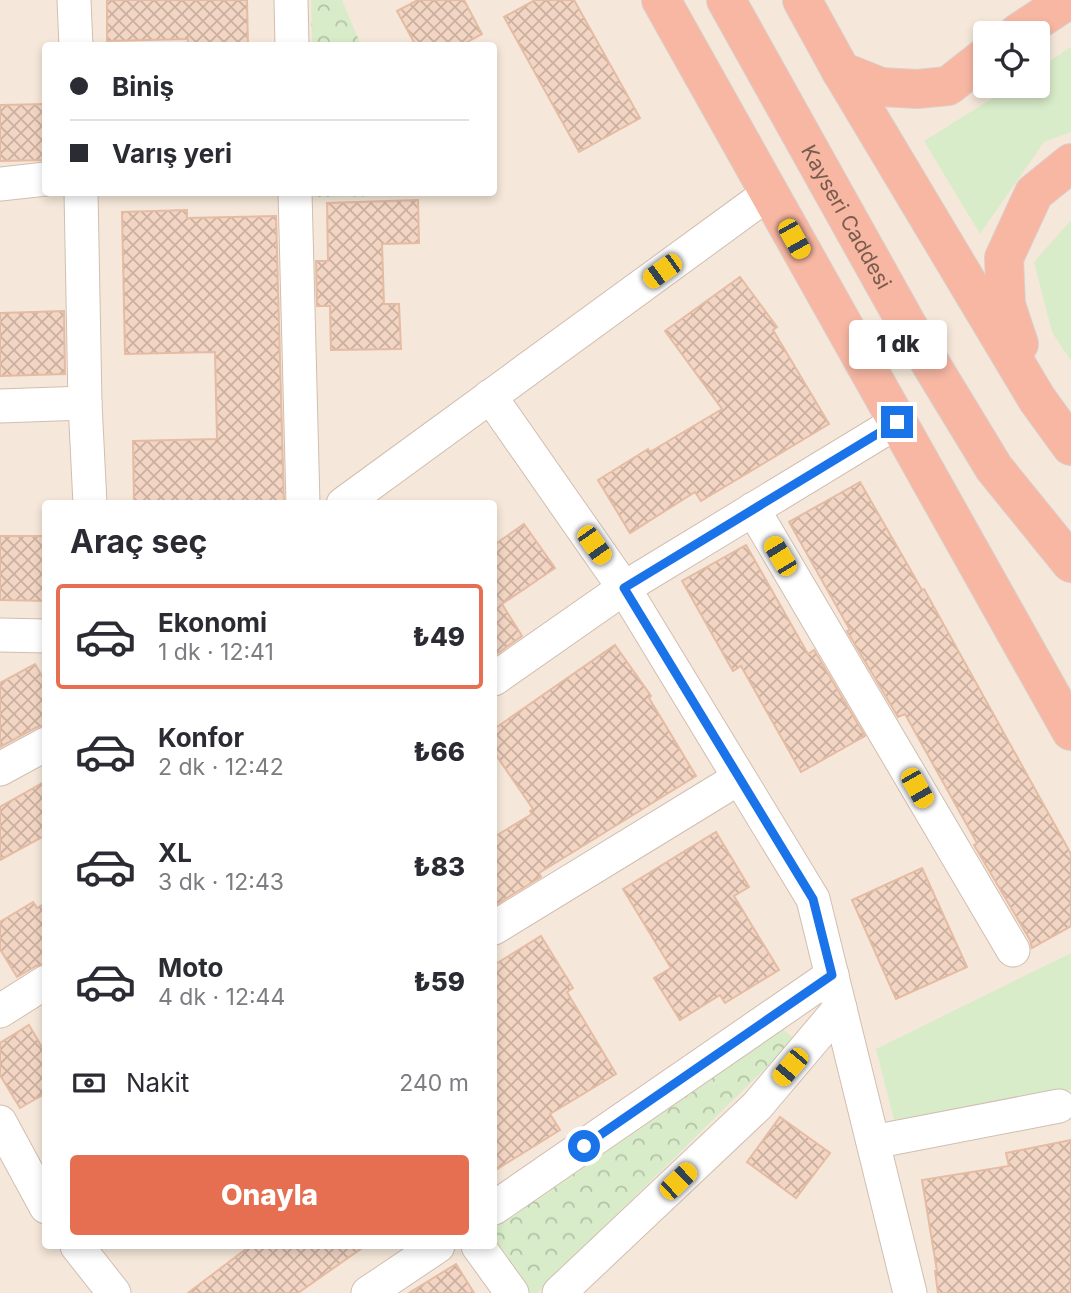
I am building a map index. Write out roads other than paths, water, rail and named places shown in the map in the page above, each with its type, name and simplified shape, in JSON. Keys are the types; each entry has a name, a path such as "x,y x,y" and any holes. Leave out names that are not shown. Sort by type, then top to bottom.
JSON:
{"highway":[{"path":"661,0 1071,731"},
{"name":"Kayseri Caddesi","path":"726,0 909,328 994,468 1071,563"},
{"path":"802,0 841,71 1037,399 1071,446"},
{"path":"1036,21 1068,0"},
{"path":"841,71 881,87 927,88 948,86 973,66"},
{"path":"1037,399 1006,305 1004,258 1034,193 1071,163"}],"street":[{"path":"74,0 76,42"},
{"path":"291,0 292,42"},
{"path":"0,184 42,179"},
{"path":"348,500 769,193"},
{"path":"81,196 90,500"},
{"path":"295,196 303,500"},
{"path":"491,396 624,588 813,899 910,1293"},
{"path":"0,406 85,403"},
{"path":"497,677 624,588 897,422"},
{"path":"753,509 1013,950"},
{"path":"0,635 42,636"},
{"path":"0,769 42,746"},
{"path":"497,926 739,778"},
{"path":"497,1206 832,975"},
{"path":"0,1011 42,985"},
{"path":"559,1293 757,1106 840,1008"},
{"path":"873,1142 1059,1106"},
{"path":"4,1140 42,1199"},
{"path":"79,1249 114,1293"},
{"path":"368,1293 434,1249"},
{"path":"480,1249 512,1293"}]}
